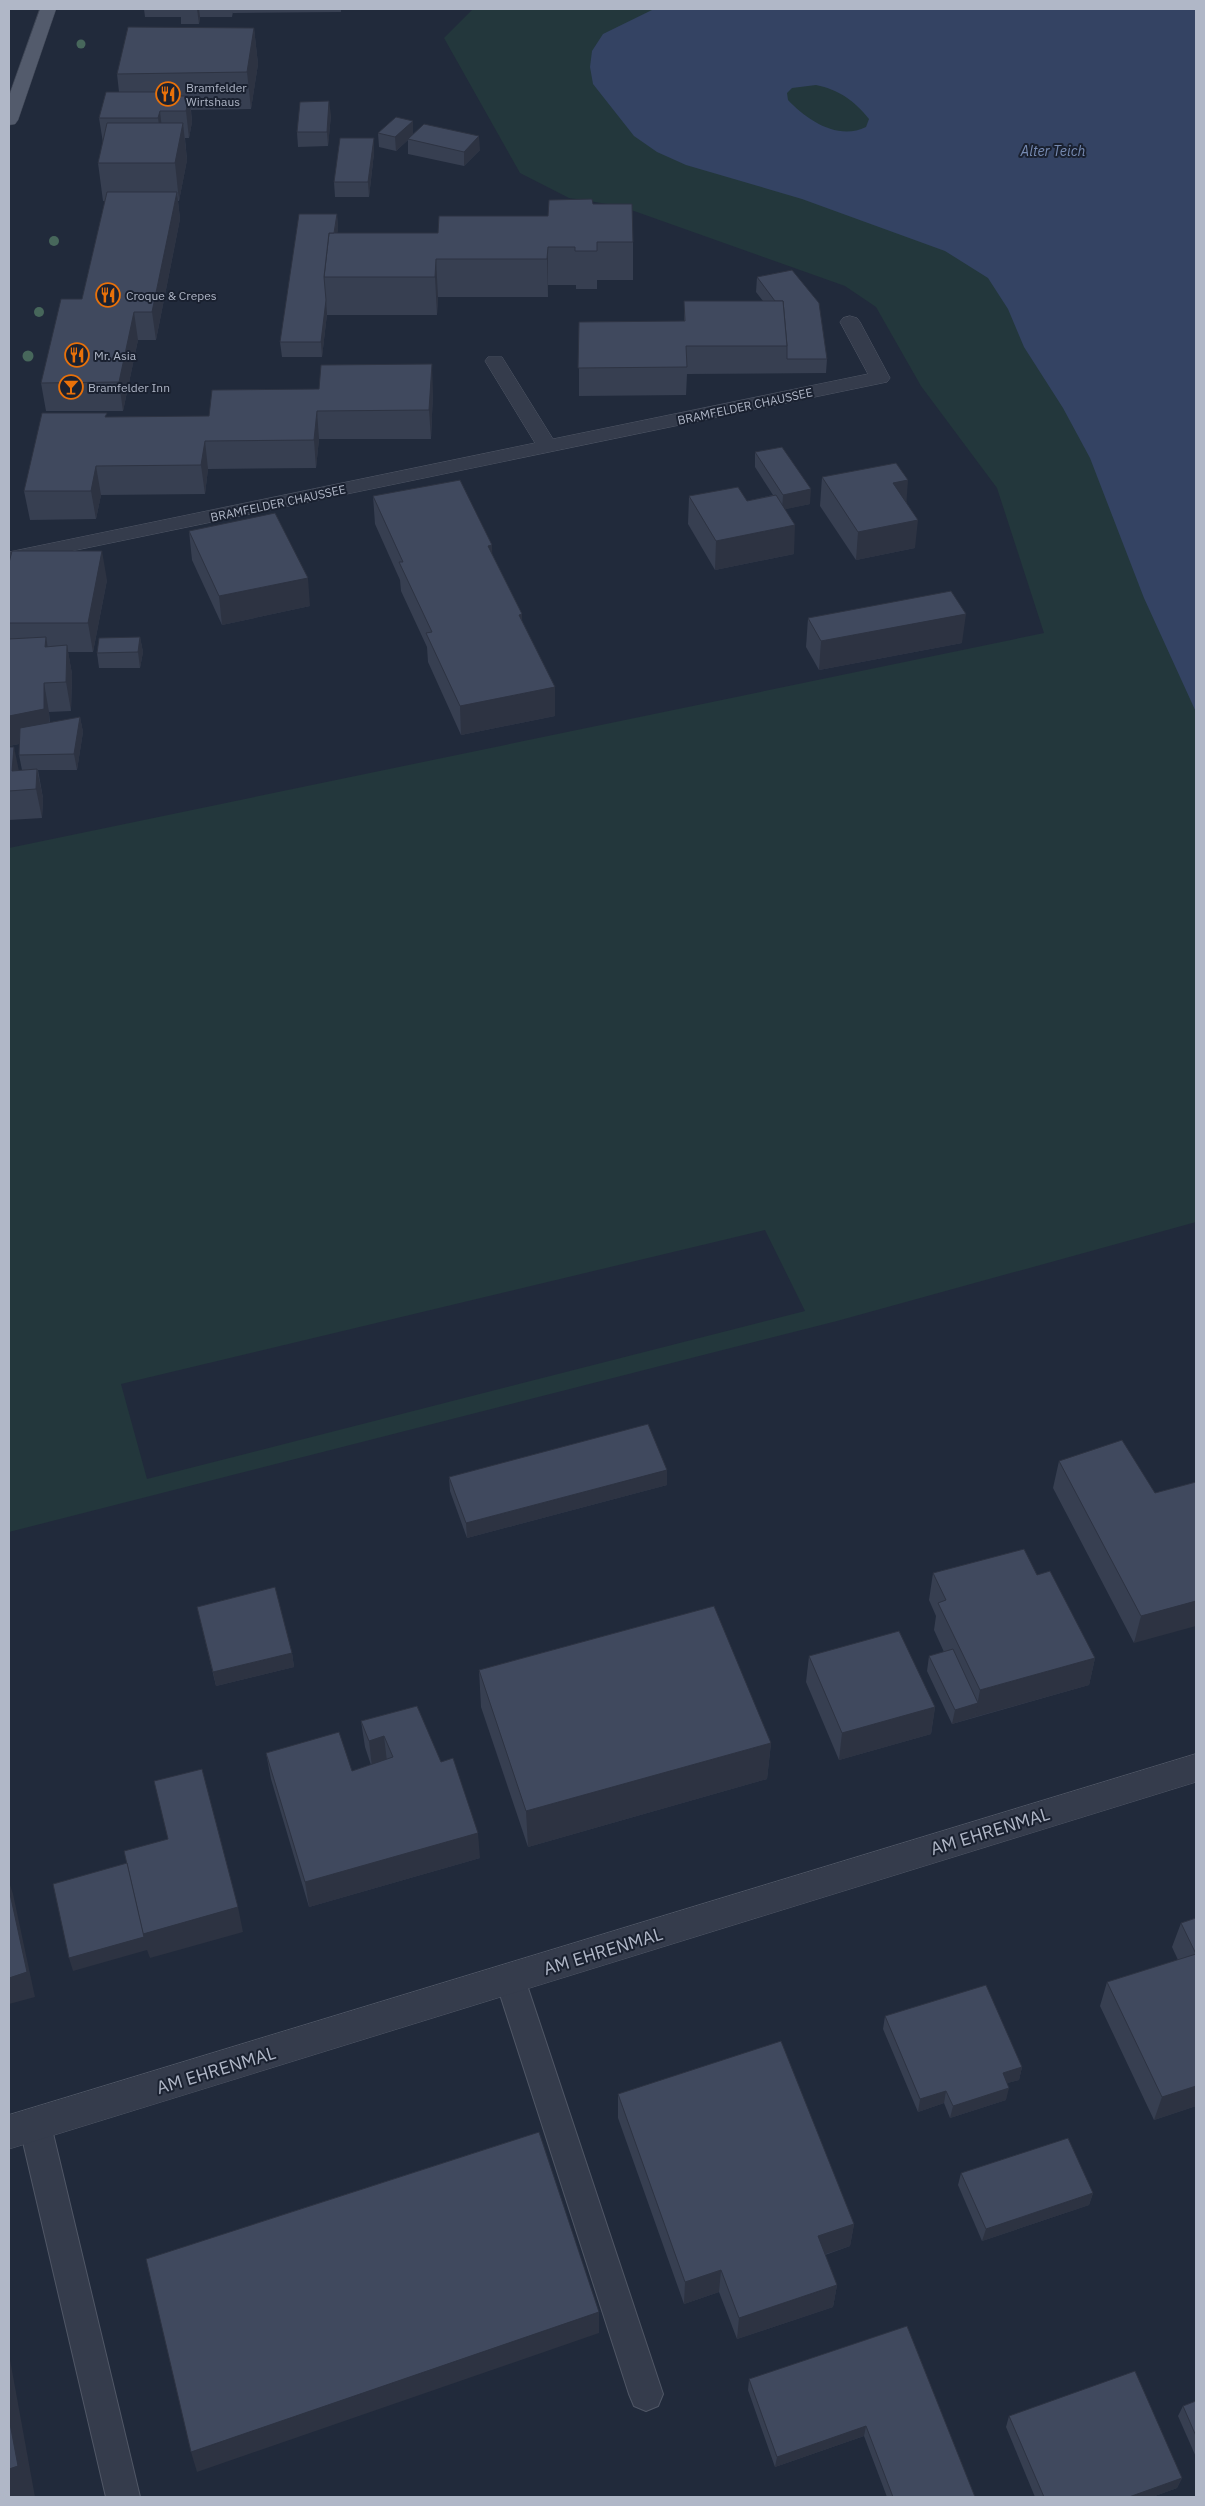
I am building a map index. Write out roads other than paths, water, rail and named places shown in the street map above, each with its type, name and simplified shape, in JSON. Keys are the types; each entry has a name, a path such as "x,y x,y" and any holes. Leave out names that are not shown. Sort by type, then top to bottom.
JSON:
{"main road":[{"path":"9,120 48,9"}],"street":[{"name":"BRAMFELDER CHAUSSEE","path":"9,558 880,378 850,322"},
{"path":"495,361 548,447"},
{"name":"AM EHRENMAL","path":"22,2129 1196,1768"}],"lane":[{"path":"510,1980 646,2394"},
{"path":"22,2129 123,2497"}],"water":[{"name":"Alter Teich","path":"654,9 1196,9 1196,712 1144,598 1090,458 1063,408 1024,347 1008,309 988,278 945,251 802,199 686,165 657,152 634,136 593,84 590,67 592,51 603,34","holes":["816,85 839,93 858,106 869,119 866,127 845,132 834,130 804,115 788,100 787,93 792,88"]}],"place":[{"name":"Bramfelder Wirtshaus","path":"168,94"},
{"name":"Croque & Crepes","path":"108,295"},
{"name":"Mr. Asia","path":"77,355"},
{"name":"Bramfelder Inn","path":"71,387"}]}
